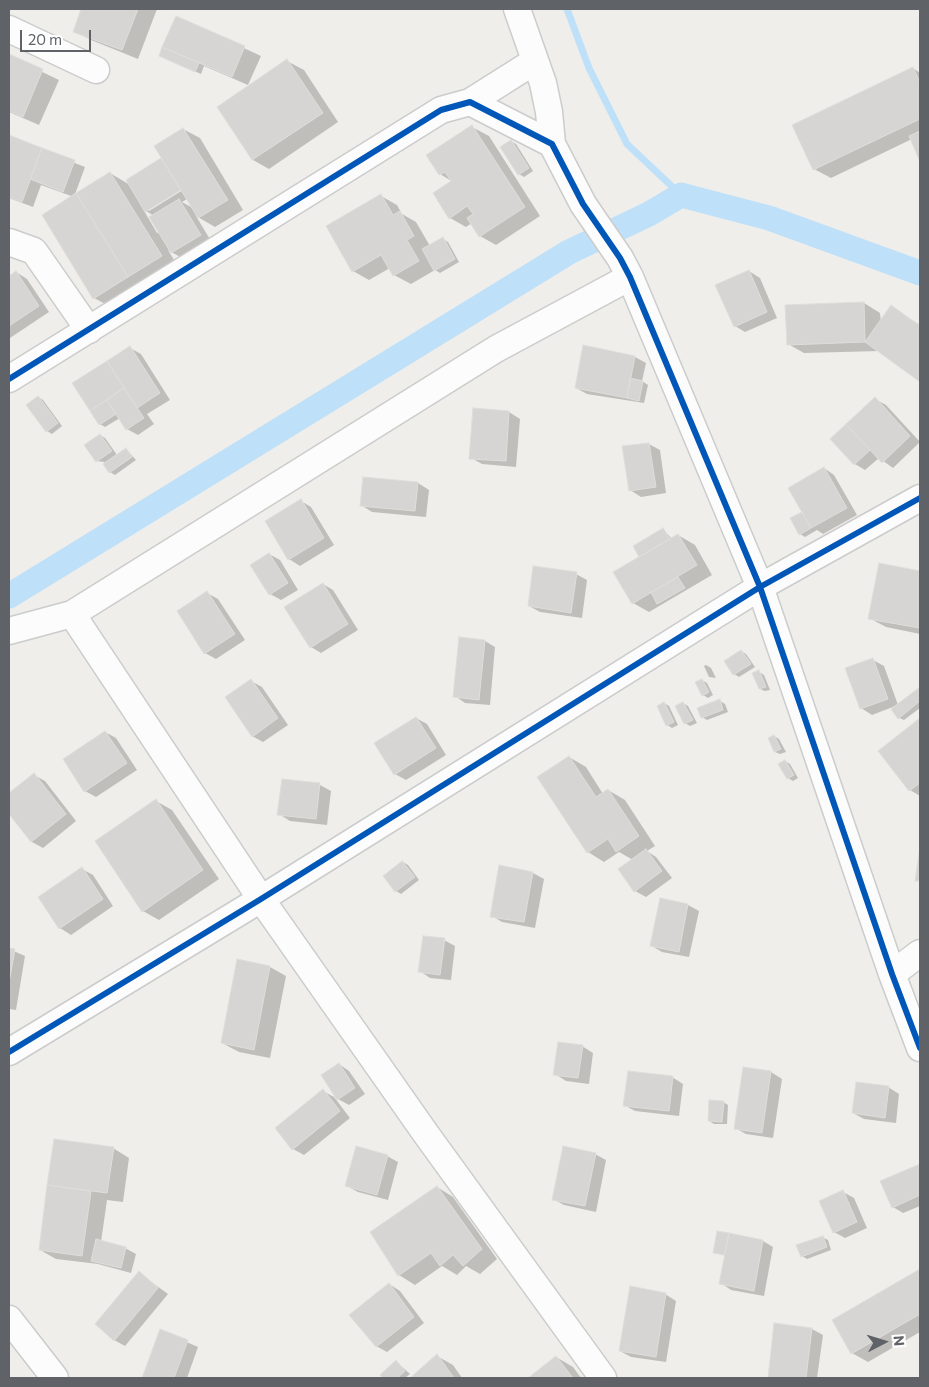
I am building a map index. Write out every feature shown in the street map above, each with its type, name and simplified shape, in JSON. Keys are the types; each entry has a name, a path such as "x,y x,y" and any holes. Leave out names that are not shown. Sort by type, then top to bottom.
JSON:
{"street":[{"path":"517,9 535,61 549,112 552,144 583,204 625,267 760,587 892,974 920,1048"},
{"path":"9,29 96,70"},
{"path":"9,380 441,110 470,102 535,61"},
{"path":"470,102 552,144"},
{"path":"9,242 34,251 89,330"},
{"path":"9,631 72,614 625,267"},
{"path":"9,1052 261,899 760,587 920,498"},
{"path":"72,614 261,899 426,1134 603,1378"},
{"path":"892,974 920,953"},
{"path":"9,1319 55,1378"}],"building":[{"path":"81,9 138,9 122,50 73,32"},
{"path":"176,16 245,46 232,77 162,47"},
{"path":"162,47 199,63 195,72 159,56"},
{"path":"9,54 43,69 23,117 9,111"},
{"path":"287,59 323,113 252,160 217,107"},
{"path":"913,67 920,83 920,119 813,170 792,125"},
{"path":"472,125 525,207 479,237 467,218 473,214 467,206 449,219 433,193 451,181 445,172 439,175 426,155"},
{"path":"183,128 228,200 198,218 154,146"},
{"path":"920,131 920,162 909,136"},
{"path":"9,135 42,148 22,202 9,197"},
{"path":"511,140 529,168 518,175 500,147"},
{"path":"42,148 75,160 63,192 30,179"},
{"path":"161,158 181,190 145,212 126,180"},
{"path":"110,172 162,256 128,277 76,193"},
{"path":"76,193 128,277 93,299 42,215"},
{"path":"381,194 393,215 400,211 414,236 407,240 419,261 393,276 381,255 352,272 326,226"},
{"path":"179,199 201,235 171,253 149,217"},
{"path":"443,237 455,259 434,271 422,249"},
{"path":"749,270 767,312 734,327 715,285"},
{"path":"16,271 39,306 9,326 9,276"},
{"path":"864,302 865,342 787,345 785,305"},
{"path":"891,305 920,326 920,382 865,342"},
{"path":"583,345 635,356 627,398 575,388"},
{"path":"130,346 160,393 137,408 107,361"},
{"path":"107,361 124,388 90,411 72,383"},
{"path":"630,378 643,381 639,401 627,398"},
{"path":"124,388 144,418 126,430 107,400"},
{"path":"38,396 58,423 46,432 26,405"},
{"path":"875,397 910,436 882,463 846,424"},
{"path":"107,400 116,414 99,425 90,411"},
{"path":"473,408 509,411 506,461 469,459"},
{"path":"846,424 870,450 854,465 830,439"},
{"path":"100,434 112,451 96,462 84,445"},
{"path":"649,443 656,487 629,491 622,446"},
{"path":"126,448 132,457 109,473 103,464"},
{"path":"824,467 847,508 811,528 788,488"},
{"path":"363,477 418,482 415,511 360,506"},
{"path":"301,499 324,538 288,560 265,521"},
{"path":"802,512 811,528 799,535 790,518"},
{"path":"663,528 670,539 639,557 633,546"},
{"path":"678,534 697,565 632,604 613,572"},
{"path":"269,553 288,583 269,595 250,565"},
{"path":"879,563 920,571 920,628 868,619"},
{"path":"533,566 577,572 571,613 528,606"},
{"path":"678,577 685,588 657,604 651,592"},
{"path":"323,583 348,624 310,648 284,607"},
{"path":"207,591 235,634 204,654 177,611"},
{"path":"459,637 485,640 479,700 453,697"},
{"path":"741,650 751,664 733,675 724,661"},
{"path":"873,658 888,699 860,709 845,668"},
{"path":"759,670 766,687 759,689 752,673"},
{"path":"251,679 278,718 252,737 225,697"},
{"path":"702,679 709,692 702,696 695,682"},
{"path":"920,687 920,701 898,719 891,709"},
{"path":"720,699 723,710 701,718 697,708"},
{"path":"664,702 674,722 666,726 657,706"},
{"path":"683,702 693,720 684,724 675,706"},
{"path":"416,717 436,748 394,775 374,743"},
{"path":"920,718 920,783 909,791 878,751"},
{"path":"105,731 127,763 84,792 63,759"},
{"path":"774,735 781,749 774,752 768,738"},
{"path":"569,756 596,797 608,789 639,836 616,852 608,839 587,853 537,777"},
{"path":"785,760 794,775 787,779 778,764"},
{"path":"34,773 66,814 31,842 9,814 9,793"},
{"path":"282,779 320,783 316,819 277,815"},
{"path":"156,799 203,870 142,912 95,841"},
{"path":"920,847 920,881 915,881"},
{"path":"646,849 662,871 634,892 618,869"},
{"path":"402,861 415,877 395,892 383,876"},
{"path":"499,865 533,872 524,922 490,917"},
{"path":"82,867 103,899 59,929 38,897"},
{"path":"660,898 688,904 679,952 650,946"},
{"path":"423,936 445,938 440,975 418,972"},
{"path":"9,948 15,949 9,983"},
{"path":"237,959 270,966 254,1050 221,1043"},
{"path":"558,1042 583,1045 578,1078 553,1075"},
{"path":"339,1063 355,1088 337,1100 321,1075"},
{"path":"743,1067 771,1071 762,1133 734,1129"},
{"path":"628,1071 673,1076 669,1111 623,1106"},
{"path":"856,1082 889,1086 885,1118 852,1113"},
{"path":"323,1089 340,1111 292,1150 275,1128"},
{"path":"709,1100 724,1101 722,1122 708,1121"},
{"path":"54,1139 114,1147 107,1193 47,1185"},
{"path":"356,1146 388,1155 377,1195 345,1186"},
{"path":"563,1146 596,1153 585,1206 552,1200"},
{"path":"920,1164 920,1195 892,1208 880,1181"},
{"path":"47,1185 91,1191 82,1256 39,1250"},
{"path":"437,1186 482,1249 463,1266 453,1255 440,1266 431,1253 398,1276 370,1232"},
{"path":"843,1190 857,1222 833,1233 819,1201"},
{"path":"717,1231 729,1233 724,1255 713,1253"},
{"path":"729,1233 763,1240 754,1291 719,1284"},
{"path":"823,1236 827,1247 801,1257 796,1245"},
{"path":"96,1239 126,1247 121,1268 91,1261"},
{"path":"920,1269 920,1314 851,1354 832,1320"},
{"path":"139,1271 158,1288 114,1341 95,1324"},
{"path":"389,1283 414,1317 376,1347 349,1315"},
{"path":"630,1286 666,1293 656,1357 619,1351"},
{"path":"774,1323 812,1328 806,1378 768,1378"},
{"path":"160,1329 188,1340 174,1378 142,1378"},
{"path":"437,1354 454,1378 410,1378"},
{"path":"556,1356 573,1378 528,1378"},
{"path":"396,1360 405,1371 397,1378 383,1378 380,1375"}],"waterway":[{"path":"567,9 589,68 627,144 681,195"},
{"path":"9,596 569,252 649,214 681,195 769,218 920,273"}],"cycle path":[{"path":"9,379 441,110 470,102 552,144 583,204 620,258 630,277 760,587 892,974 920,1048"},
{"path":"9,1052 261,899 760,587 920,498"}]}
